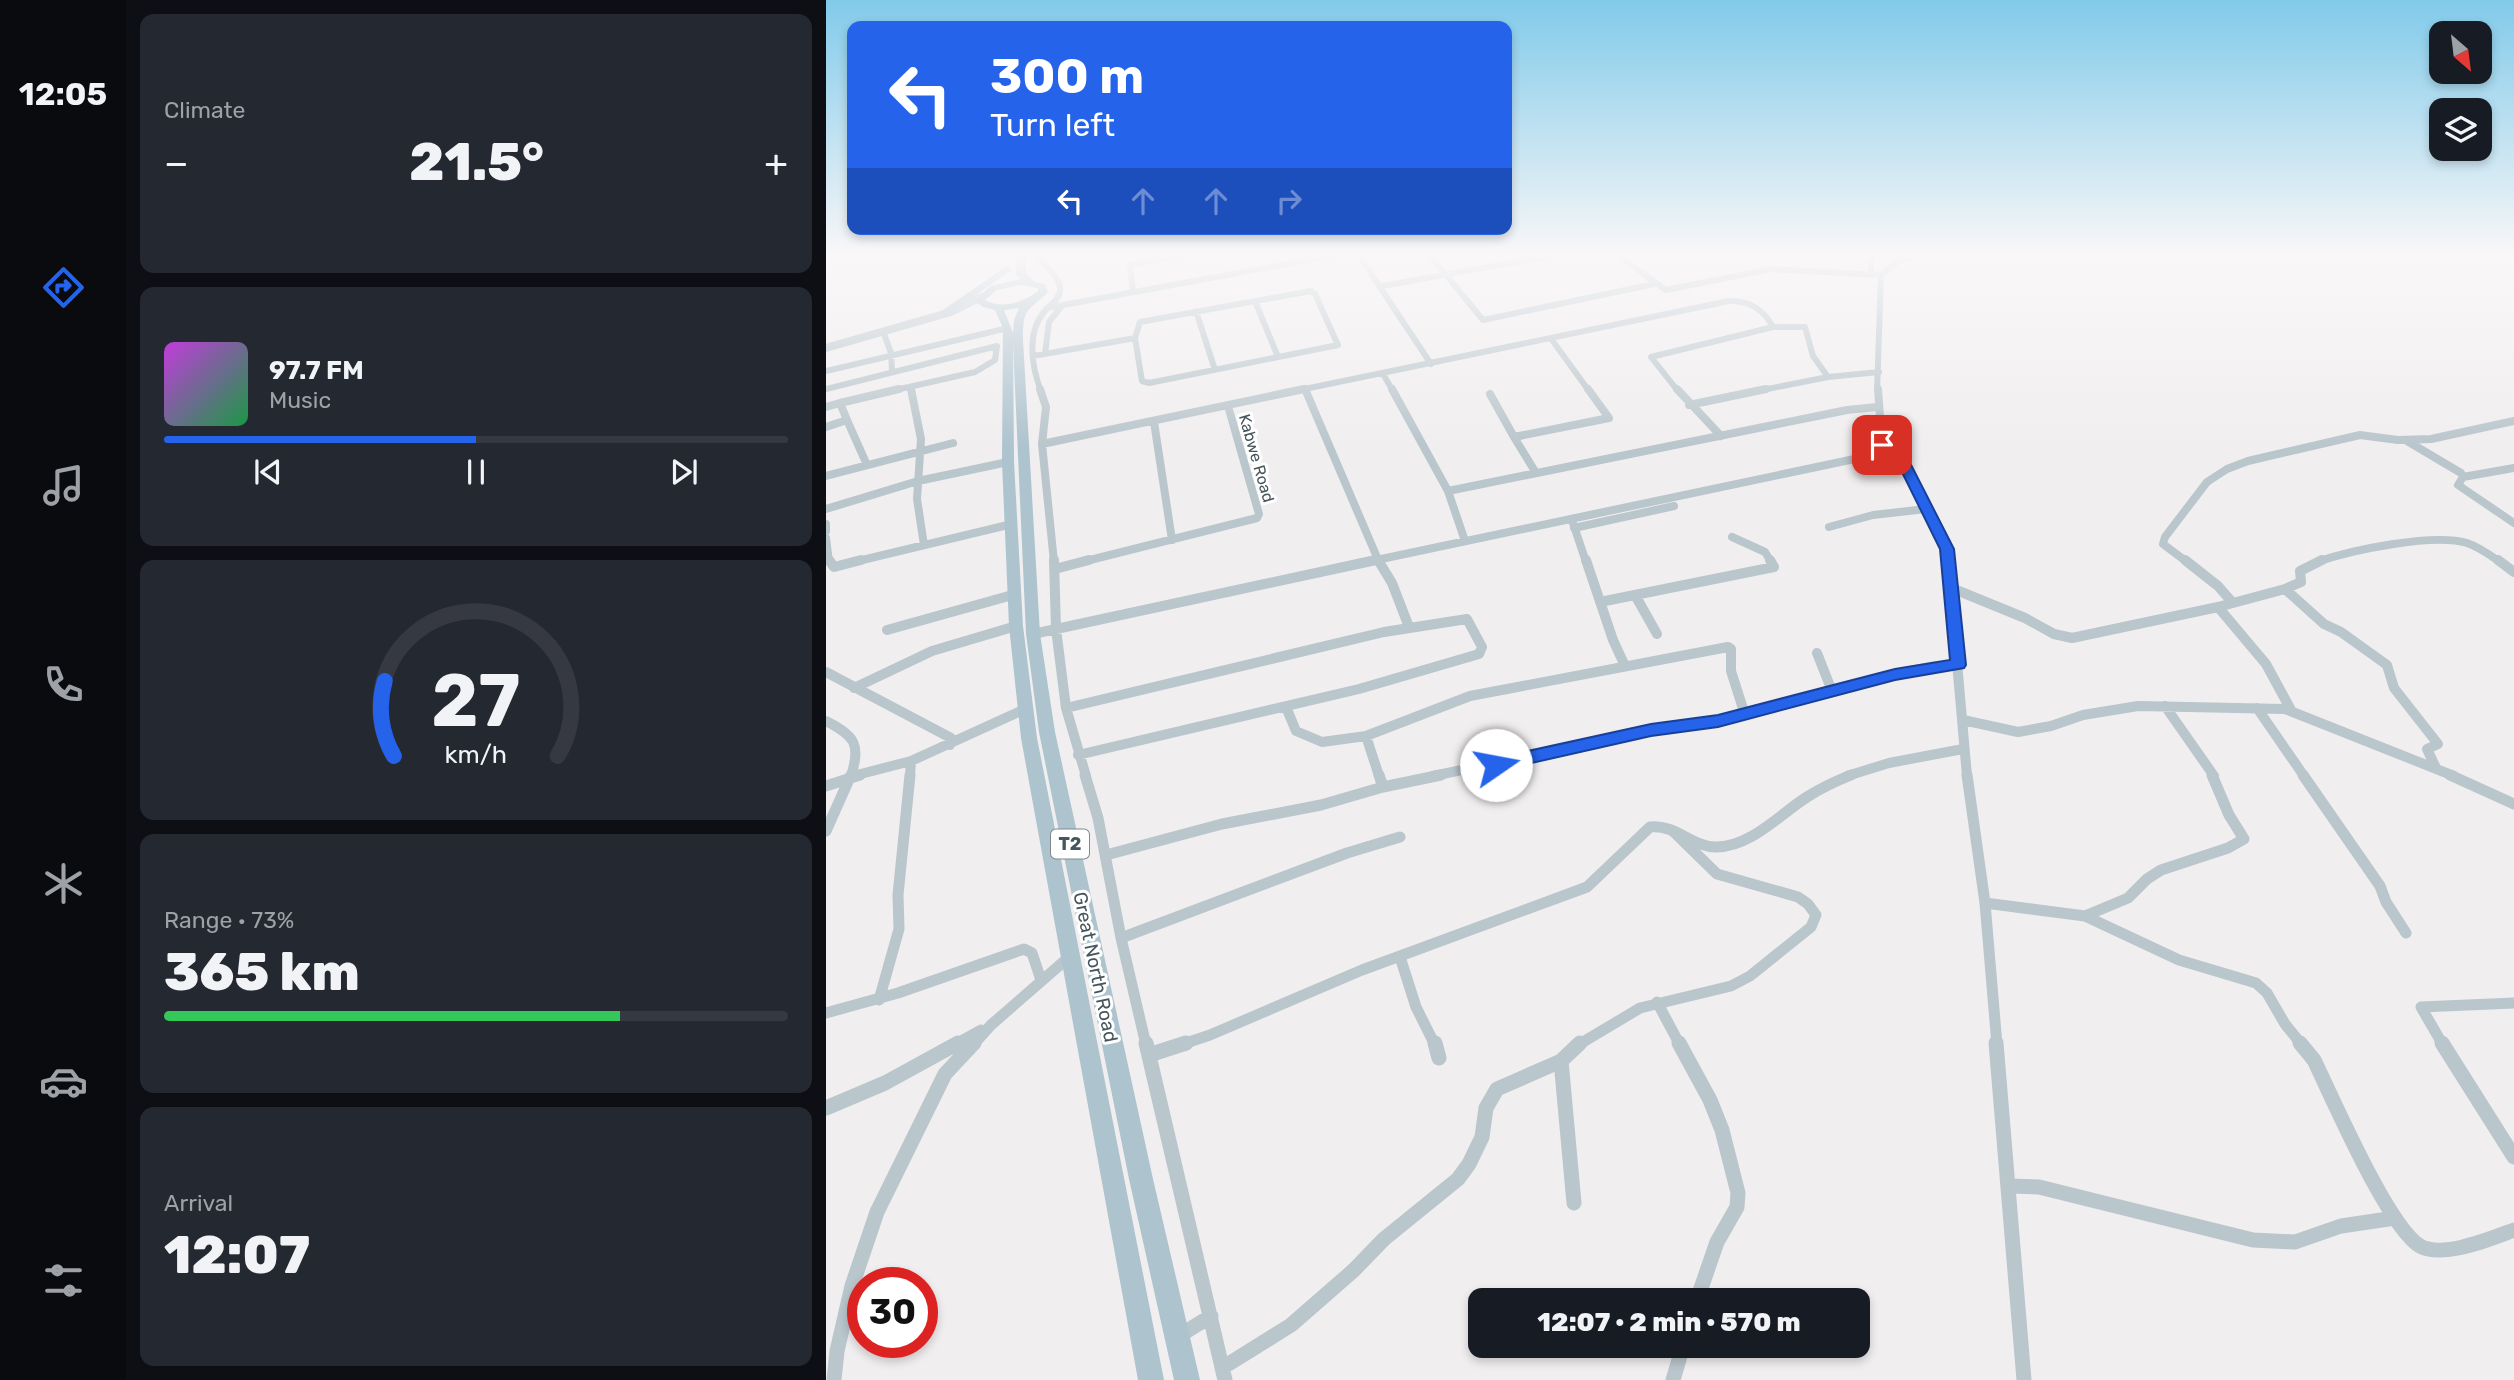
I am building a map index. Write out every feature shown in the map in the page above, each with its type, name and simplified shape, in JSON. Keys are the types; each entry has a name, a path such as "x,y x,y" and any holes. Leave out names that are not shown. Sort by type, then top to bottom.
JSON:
{"main road":[{"name":"Great North Road","path":"992,318 1008,462 1016,626 1025,709 1069,957 1151,1380"},
{"name":"Great North Road","path":"1018,318 1033,634 1049,746 1135,1153 1187,1380"}],"street":[{"path":"826,348 928,318"},
{"path":"826,371 891,354 983,318"},
{"path":"1039,318 1033,331 1046,409 1042,444 1055,569 1055,629 1066,708 1107,855 1121,938 1212,1317 1223,1374 1291,1325 1354,1270 1384,1239 1458,1179 1469,1164 1482,1137 1486,1108 1497,1089 1561,1061 1583,1040 1657,1002 1718,990 1750,976 1811,927 1816,915 1811,905 1792,896 1716,873 1673,831"},
{"path":"1039,355 1045,327 1051,318"},
{"path":"1155,318 1140,321 1136,327 1135,338 1144,382 1340,343 1327,318"},
{"path":"1198,318 1215,370"},
{"path":"1262,318 1278,357"},
{"path":"1402,318 1431,364"},
{"path":"1042,444 1651,318"},
{"path":"1768,318 1773,327"},
{"path":"1877,318 1877,407 1882,445 1902,458 1947,549 1959,665 1963,749 1985,903 2024,1380"},
{"path":"1721,436 1689,405 1651,357 1773,327 1805,327 1814,356 1828,377"},
{"path":"883,331 891,354 892,370"},
{"path":"1039,355 1135,338"},
{"path":"1514,437 1609,418 1552,340"},
{"path":"826,388 997,346 998,357 989,366 826,407"},
{"path":"1689,405 1828,377 1879,372"},
{"path":"1383,374 1448,491 1465,541"},
{"path":"910,387 920,439 917,499 924,545"},
{"path":"1305,389 1371,540 1376,558 1392,583 1409,626"},
{"path":"1490,394 1536,473"},
{"path":"840,403 867,465"},
{"name":"Kabwe Road","path":"1172,540 1257,518 1256,502 1228,406"},
{"path":"1448,491 1847,410 1877,407"},
{"path":"826,427 847,420"},
{"path":"2232,602 2218,586 2163,544 2165,537 2207,482 2227,469 2248,461 2350,437 2404,440 2445,438 2514,421"},
{"path":"1055,569 1172,540 1154,422"},
{"path":"2404,440 2463,477"},
{"path":"826,476 953,443"},
{"path":"1033,634 1271,584 1376,558 1573,524 1646,508 1864,457 1882,445"},
{"path":"826,509 918,481 1008,462"},
{"path":"2514,468 2463,477 2457,483 2514,523"},
{"path":"1646,508 1674,506"},
{"path":"1829,527 1873,514 1926,509"},
{"path":"826,524 826,531"},
{"path":"826,538 829,564 834,567 1012,524"},
{"path":"1573,524 1625,666"},
{"path":"1600,602 1774,567 1765,552 1732,537"},
{"path":"1949,587 2025,618 2054,634 2072,638 2218,607 2285,589 2298,585 2301,582 2300,570 2315,560 2400,543 2466,542 2514,572"},
{"path":"2285,589 2324,624 2341,632 2387,666 2395,688 2438,744 2427,749 2436,768"},
{"path":"887,630 1016,594"},
{"path":"1635,594 1657,634"},
{"path":"2218,607 2266,664 2291,710"},
{"path":"1066,708 1409,626 1467,619 1482,650 1479,654 1457,662 1286,707 1078,755"},
{"path":"853,688 932,651 1016,626"},
{"path":"1286,707 1292,727 1306,737 1322,741 1366,736 1470,696 1730,648 1731,671 1745,715"},
{"path":"1817,653 1832,691"},
{"path":"1107,855 1222,824 1321,805 1383,787 1651,730 1718,721 1936,666 1959,665"},
{"path":"826,672 951,738 950,745"},
{"path":"1963,720 2018,732 2041,729 2112,709 2165,706 2291,710 2436,768 2514,804"},
{"path":"2085,916 2128,898 2147,879 2161,870 2228,848 2245,839 2229,815 2214,777 2165,706"},
{"path":"2257,708 2380,886 2386,902 2406,933"},
{"path":"826,786 911,761 1025,709"},
{"path":"826,721 851,735 856,747 850,777 826,831"},
{"path":"1366,736 1383,787"},
{"path":"1149,1055 1210,1035 1362,970 1587,887 1650,827 1663,826 1712,847 1723,846 1762,831 1818,790 1838,781 1908,758 1963,749"},
{"path":"879,1000 899,929 898,895 911,761"},
{"path":"1121,938 1347,853 1400,836"},
{"path":"1985,903 2085,916 2179,960 2256,983 2314,1060 2395,1218 2420,1246 2434,1250 2468,1246 2514,1230"},
{"path":"826,1013 945,979 1024,949 1032,953 1041,980"},
{"path":"834,1380 831,1355 877,1212 945,1074 991,1025 1069,957"},
{"path":"1400,957 1416,1007 1439,1058"},
{"path":"1657,1002 1710,1100 1722,1130 1738,1193 1737,1207 1717,1242 1700,1288"},
{"path":"2514,1003 2421,1007 2473,1095 2514,1157"},
{"path":"826,1108 885,1083 991,1025"},
{"path":"1561,1061 1574,1203"},
{"path":"2008,1186 2039,1186 2253,1240 2295,1241 2341,1226 2395,1218"},
{"path":"1178,1336 1212,1317"},
{"path":"1673,1380 1679,1358"}],"route":[{"path":"1496,765 1651,730 1718,721 1895,674 1936,666 1959,665 1947,549 1902,458 1882,445"}]}
